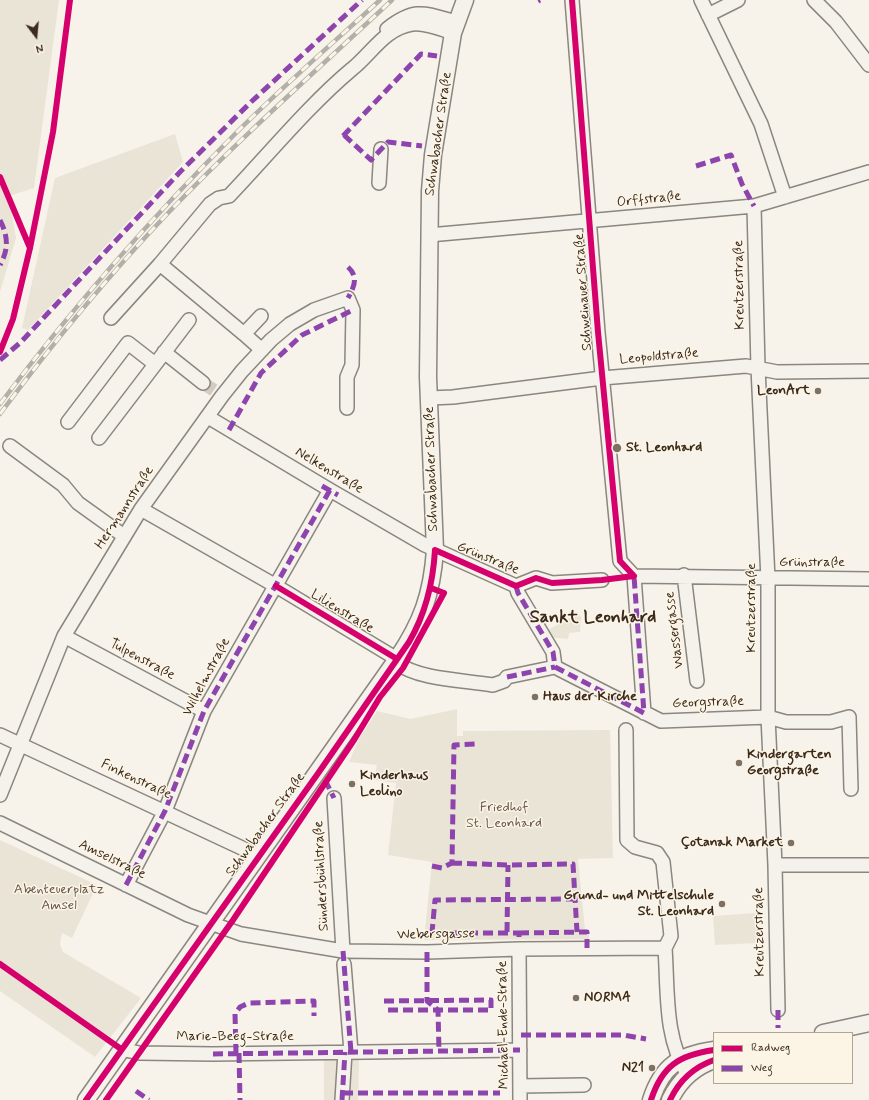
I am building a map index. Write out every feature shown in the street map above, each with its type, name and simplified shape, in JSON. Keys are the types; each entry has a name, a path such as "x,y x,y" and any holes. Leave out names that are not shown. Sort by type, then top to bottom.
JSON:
{"main road":[{"name":"Schwabacher Straße","path":"86,1100 396,660 413,634 428,598 433,576 434,550 429,398 429,235 432,165 455,28 465,0"},
{"path":"828,1032 869,1023"},
{"path":"651,1100 658,1081 663,1073 680,1060 713,1050"},
{"path":"670,1100 679,1084 688,1075 704,1064 713,1060"}],"street":[{"name":"Schweinauer Straße","path":"572,0 591,222 602,378 620,561 634,576"},
{"path":"701,0 761,124 785,197"},
{"path":"708,15 738,0"},
{"path":"814,0 836,22 869,65"},
{"path":"111,318 160,264 210,204 219,198 229,196 345,74 352,70 378,42 395,31 412,24 455,28"},
{"path":"379,183 381,149"},
{"name":"Orffstraße","path":"429,235 591,222 754,206 869,172"},
{"name":"Kreutzerstraße","path":"754,206 758,368 768,579 768,716 775,865 778,1010"},
{"path":"160,264 262,350"},
{"name":"Hermannstraße","path":"0,795 64,636 141,509 208,416 218,394 290,324 314,310 348,298 353,310 352,365 347,377 347,408"},
{"path":"244,334 261,316"},
{"path":"99,438 189,320"},
{"path":"68,422 128,343 155,364"},
{"path":"164,352 203,383"},
{"name":"Leopoldstraße","path":"429,398 453,397 602,378 746,366 777,372 869,371"},
{"name":"Nelkenstraße","path":"208,416 330,490 434,550"},
{"path":"10,446 63,485 78,503 124,536"},
{"name":"Wilhelmstraße","path":"126,885 165,811 204,711 330,490"},
{"name":"Lilienstraße","path":"141,509 276,586 396,660 403,668 416,673 493,685 504,681 507,677 555,667"},
{"name":"Grünstraße","path":"434,550 516,586 536,578 552,583 602,580"},
{"name":"Grünstraße","path":"634,576 684,575 768,579 869,579"},
{"name":"Wassergasse","path":"684,575 697,681"},
{"path":"634,576 644,713"},
{"path":"516,586 518,594 553,652 555,667"},
{"name":"Tulpenstraße","path":"64,636 204,711"},
{"name":"Georgstraße","path":"555,667 661,721 768,716 786,722 831,722 850,717 851,789"},
{"path":"626,730 627,840 635,847 657,853 663,862 671,936 665,948 671,1037 688,1075"},
{"name":"Finkenstraße","path":"0,735 259,856"},
{"name":"Sündersbühlstraße","path":"334,798 343,951"},
{"name":"Amselstraße","path":"0,823 126,885 210,924"},
{"path":"775,865 869,865"},
{"name":"Webersgasse","path":"210,924 242,934 343,951 422,952 519,949 665,948"},
{"name":"Michael-Ende-Straße","path":"519,949 520,1100"},
{"path":"342,1100 348,1052 344,964"},
{"name":"Marie-Beeg-Straße","path":"121,1049 139,1053 213,1054 520,1050"},
{"path":"520,1086 584,1085"}],"green space":[{"path":"0,0 59,0 34,188 9,196 16,238 0,292"},
{"path":"175,134 183,162 28,330 22,328 55,178"},
{"path":"578,613 581,617 580,632 569,633 568,639 546,637 550,629"},
{"name":"Friedhof St. Leonhard","path":"457,709 457,736 463,736 463,731 610,730 613,858 578,859 585,930 589,930 589,939 424,940 432,862 388,855 396,783 374,780 377,765 349,762 359,739 377,711 410,719"},
{"name":"Abenteuerplatz Amsel","path":"0,840 97,885 72,938 62,933 60,944 63,952 141,998 95,1057 0,991"},
{"path":"757,913 758,943 715,945 713,916"},
{"path":"324,1059 359,1059 358,1100 324,1100"}],"tunnel":[{"path":"203,383 215,391"}],"railway":[{"path":"0,404 55,333 113,264 204,165 289,82 380,0"},
{"path":"0,414 81,311 169,212 251,131 392,0"}],"marked path":[{"path":"0,360 21,342 180,172 251,102 362,0"},
{"path":"343,136 421,54 437,56"},
{"path":"344,135 371,160 388,142 422,146"},
{"path":"696,166 731,155 742,184 754,206"},
{"path":"0,220 6,237 5,253 0,265"},
{"path":"348,267 354,278 354,286 348,298"},
{"path":"229,430 261,373 302,335 353,310"},
{"path":"322,486 338,495"},
{"path":"126,885 165,811 204,711 330,490"},
{"path":"555,667 644,713 634,576 632,574"},
{"path":"516,586 518,593 553,652 555,667"},
{"path":"507,677 555,667"},
{"path":"432,866 442,868 452,863 454,745 477,744"},
{"path":"325,780 334,798"},
{"path":"452,863 508,865 573,864 577,932"},
{"path":"507,932 508,865"},
{"path":"519,937 519,933 432,933 435,900 575,899"},
{"path":"519,933 587,932 587,948"},
{"path":"343,951 351,1052"},
{"path":"427,952 427,1001 438,1010 439,1051"},
{"path":"384,1001 491,1000 491,1010 384,1010"},
{"path":"236,1054 235,1014 240,1007 249,1003 314,1001 314,1016"},
{"path":"778,1010 778,1028"},
{"path":"521,1035 623,1035 646,1039"},
{"path":"213,1054 520,1050"},
{"path":"342,1100 345,1052"},
{"path":"239,1053 240,1100"},
{"path":"136,1091 149,1100"},
{"path":"343,1093 500,1093"}],"cycle path":[{"path":"0,352 13,319 30,248 53,132 70,0"},
{"path":"572,0 598,332 620,561 634,576"},
{"path":"0,177 30,248"},
{"path":"86,1100 319,772 409,642 420,620 428,598 435,550 516,586 536,578 552,583 602,580 634,576"},
{"path":"276,586 397,659"},
{"path":"106,1100 233,920 354,740 380,697 403,668 444,593 431,588"},
{"path":"0,964 121,1049"},
{"path":"651,1100 655,1088 674,1064 691,1055 713,1050"},
{"path":"670,1100 678,1087 688,1076 700,1067 713,1060"}],"place":[{"name":"LeonArt","path":"818,391"},
{"name":"St. Leonhard","path":"617,448"},
{"name":"Haus der Kirche","path":"535,697"},
{"name":"Kindergarten Georgstraße","path":"739,763"},
{"name":"Kinderhaus Leolino","path":"352,784"},
{"name":"Çotanak Market","path":"791,843"},
{"name":"Grund- und Mittelschule St. Leonhard","path":"722,904"},
{"name":"NORMA","path":"576,998"},
{"name":"N21","path":"652,1068"}],"district":[{"name":"Sankt Leonhard","path":"593,618"}]}
